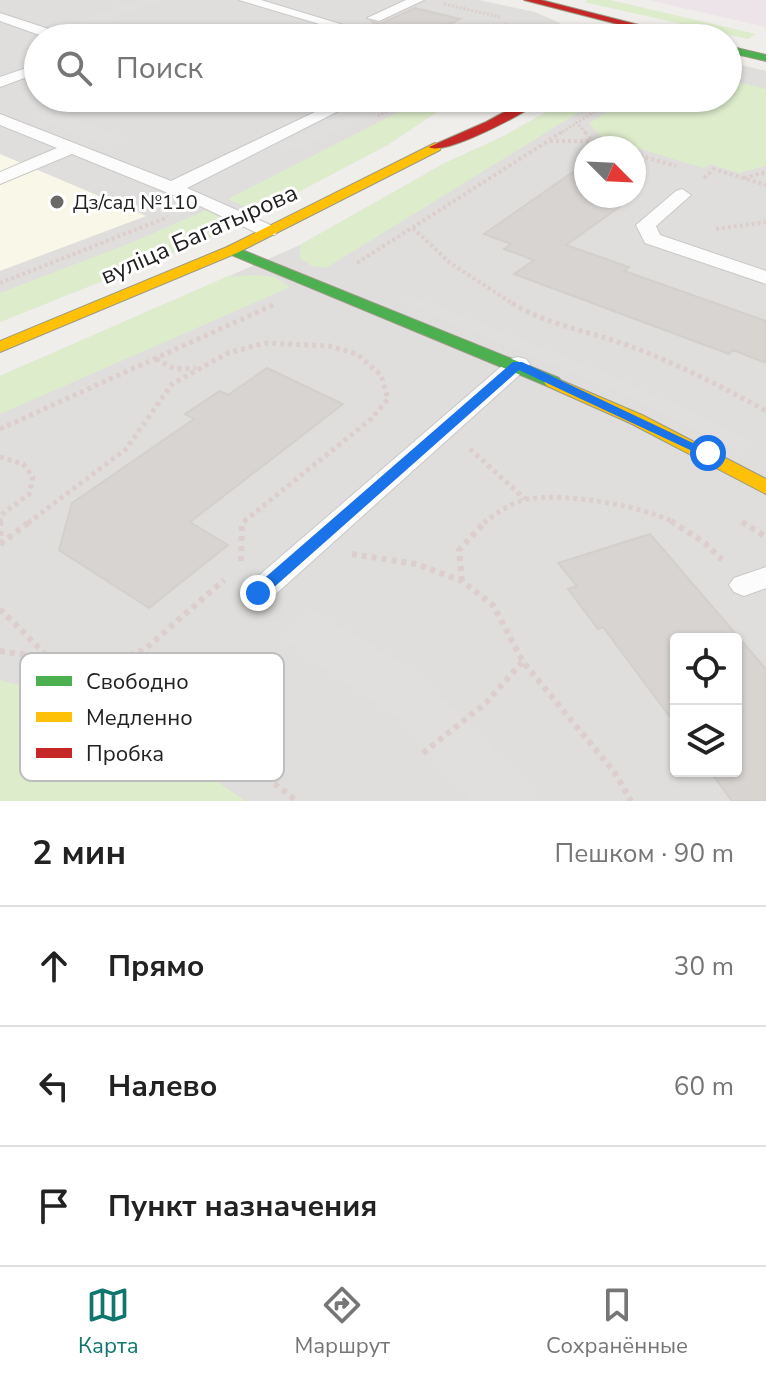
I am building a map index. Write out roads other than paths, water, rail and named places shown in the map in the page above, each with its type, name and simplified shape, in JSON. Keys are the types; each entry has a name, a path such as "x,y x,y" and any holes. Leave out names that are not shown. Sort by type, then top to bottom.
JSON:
{"street":[{"path":"529,0 626,24"},
{"path":"742,52 766,58"},
{"name":"вуліца Багатырова","path":"0,347 232,250 412,157 514,112"},
{"name":"вуліца Багатырова","path":"412,157 458,116"},
{"path":"232,250 518,364 708,453 766,487"}],"lane":[{"path":"246,0 332,24"},
{"path":"374,18 417,0"},
{"path":"0,17 24,25"},
{"path":"0,82 24,73"},
{"path":"172,188 327,112"},
{"path":"0,119 207,202 268,231"},
{"path":"0,179 72,148"},
{"path":"682,195 646,225 652,239 766,278"},
{"path":"258,593 518,364"}],"place":[{"name":"Дз/сад №110","path":"57,202"}]}
